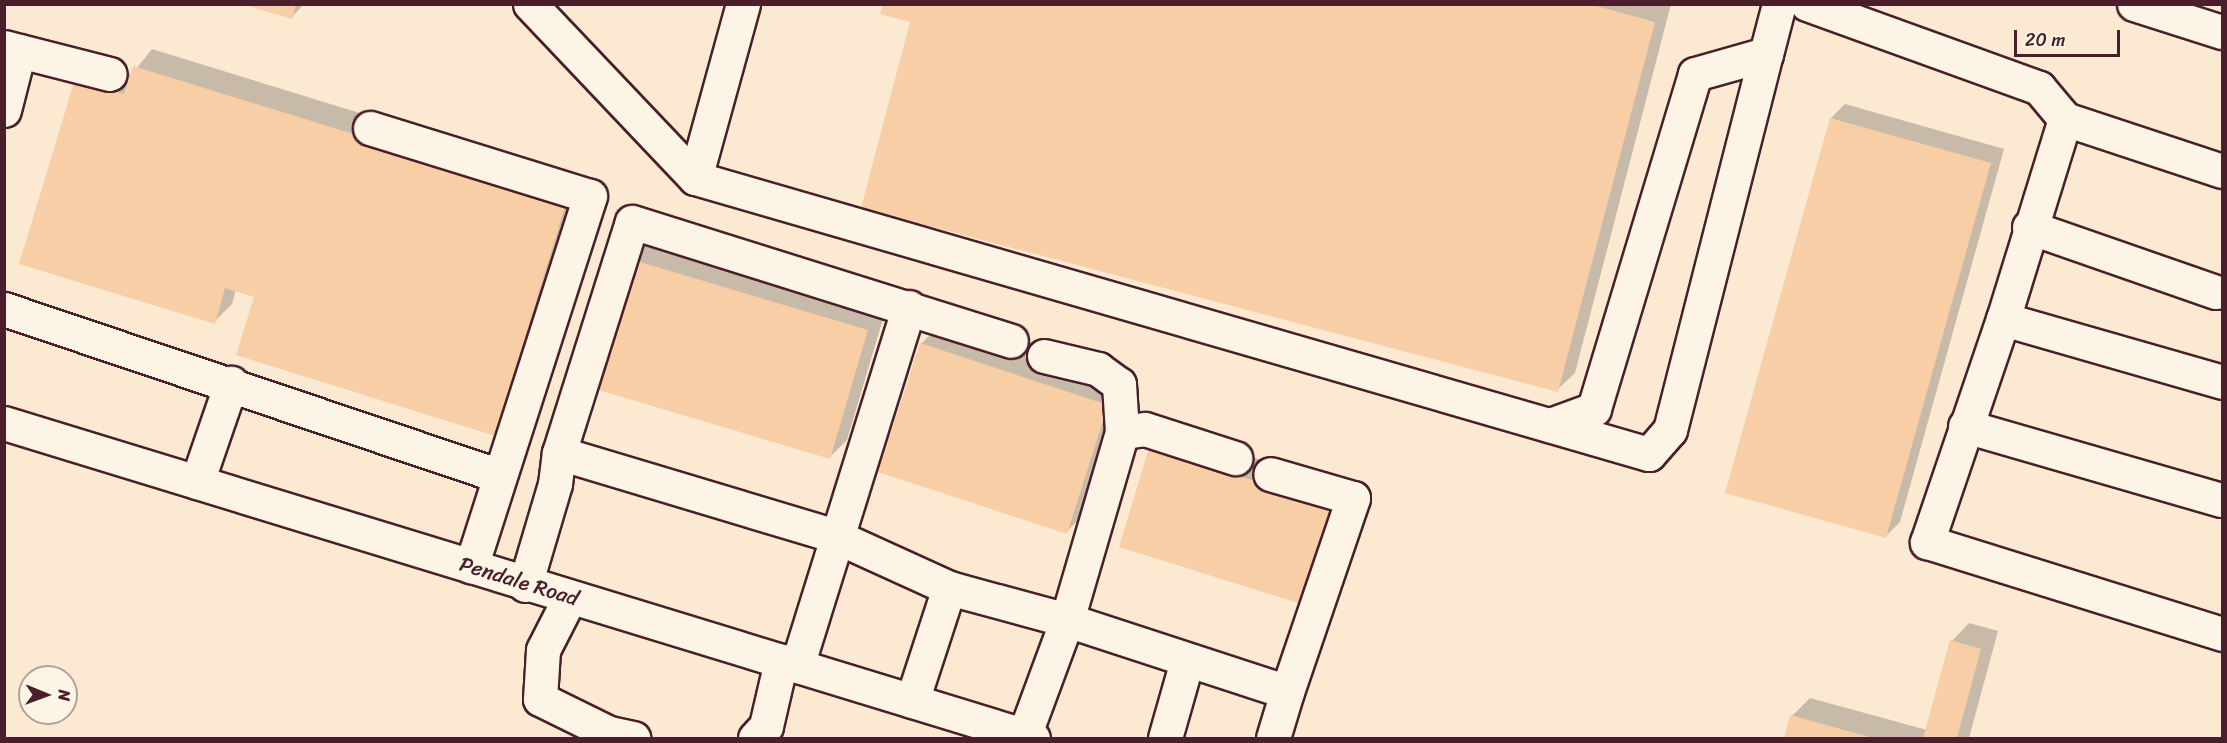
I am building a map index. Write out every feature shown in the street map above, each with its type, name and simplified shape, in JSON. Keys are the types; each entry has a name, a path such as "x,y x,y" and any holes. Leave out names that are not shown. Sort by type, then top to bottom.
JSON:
{"street":[{"path":"530,4 695,178 1649,454 1670,430 1766,54 1784,5 2039,88 2065,119 2223,171"},
{"path":"695,178 742,4"},
{"path":"2134,4 2223,32"},
{"path":"4,110 12,49 110,74"},
{"path":"1550,425 1594,409 1695,74 1766,54"},
{"path":"2065,119 2029,227 2003,319 1927,542 2223,634"},
{"path":"370,128 590,196 471,566"},
{"path":"525,585 555,484 559,453 632,222 909,307 1011,341"},
{"path":"2029,227 2220,285"},
{"path":"755,738 766,726 835,536 909,307"},
{"path":"4,309 231,383 259,397 500,476"},
{"path":"2003,319 2223,382"},
{"path":"1028,737 1067,620 1122,432 1119,384 1098,369 1044,356"},
{"path":"197,482 231,383"},
{"name":"Pendale Road","path":"4,423 471,566 525,585 912,701 950,726 1028,737"},
{"path":"1965,426 2223,500"},
{"path":"1122,432 1145,429 1235,458"},
{"path":"559,453 835,536 949,588 1067,620 1287,692"},
{"path":"1270,474 1353,498 1273,738"},
{"path":"912,701 949,588"},
{"path":"570,597 543,650 540,699 609,733 633,738"},
{"path":"1165,738 1187,661"}],"building":[{"path":"241,4 296,4 292,19"},
{"path":"883,4 1589,4 1655,22 1558,392 861,208 910,22 880,14"},
{"path":"133,66 567,200 495,436 236,355 254,297 225,288 215,324 19,264 75,79 124,94"},
{"path":"1830,118 1991,163 1886,538 1725,493"},
{"path":"630,259 868,330 830,459 592,388"},
{"path":"920,343 1108,405 1067,534 878,472"},
{"path":"1149,448 1338,507 1308,606 1119,547"},
{"path":"1950,640 1981,649 1957,738 1923,738"},
{"path":"1790,715 1873,738 1784,738"}]}
